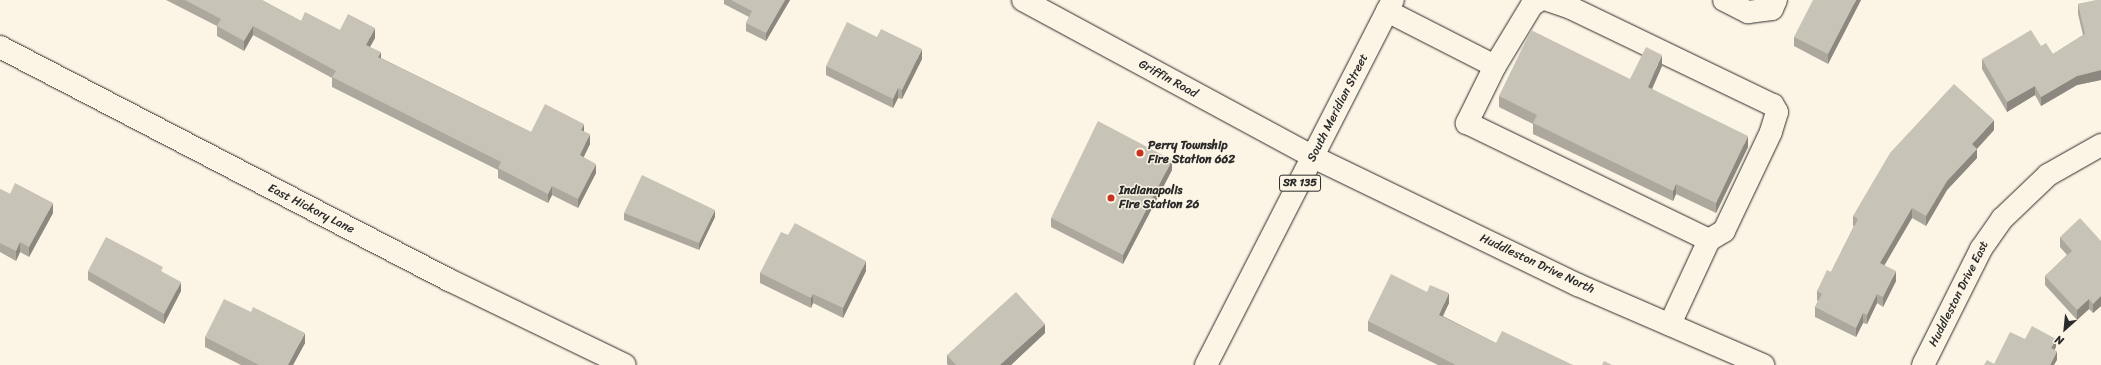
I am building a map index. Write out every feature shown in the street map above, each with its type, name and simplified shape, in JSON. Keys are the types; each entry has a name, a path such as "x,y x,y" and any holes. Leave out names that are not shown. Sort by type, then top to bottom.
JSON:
{"street":[{"name":"Griffin Road","path":"1023,0 1313,158"},
{"path":"1540,0 1532,5 1495,66 1467,123 1710,240"},
{"path":"1548,0 1571,8 1773,105 1777,112 1771,132 1724,231 1710,240 1670,324"},
{"path":"1724,0 1748,12 1772,9 1776,0"},
{"name":"South Meridian Street","path":"1206,365 1390,5"},
{"path":"1390,5 1495,66"},
{"name":"East Hickory Lane","path":"0,47 450,280 625,365"},
{"name":"Huddleston Drive East","path":"1923,365 1987,239 2019,200 2048,174 2101,145"},
{"name":"Huddleston Drive North","path":"1313,158 1578,285 1763,365"}],"building":[{"path":"185,0 262,0 301,21 305,12 340,30 348,14 375,28 366,45 381,52 378,57 531,132 545,104 584,124 581,130 590,134 580,155 596,164 578,199 552,186 548,194 498,168 501,162 332,77 336,71 253,26 244,41 217,26 221,19"},
{"path":"731,0 785,0 766,33 746,23 752,11"},
{"path":"1813,0 1856,0 1828,54 1794,37"},
{"path":"2101,0 2101,70 2077,76 2041,97 2035,86 2007,102 1982,59 2031,30 2041,46 2046,43 2053,54 2085,34 2078,4"},
{"path":"847,22 877,37 881,29 922,49 902,90 898,88 893,99 826,66"},
{"path":"1531,30 1630,79 1646,47 1662,55 1648,87 1748,136 1716,203 1676,184 1673,191 1533,123 1537,115 1499,96"},
{"path":"1954,84 1994,120 1972,144 1977,149 1947,181 1926,216 1912,208 1880,263 1896,271 1883,297 1877,294 1867,315 1863,313 1856,328 1815,307 1822,294 1817,291 1827,270 1831,272 1858,219 1853,216 1890,153"},
{"name":"Indianapolis Fire Station 26","path":"1098,121 1172,160 1123,255 1051,218"},
{"path":"642,175 715,210 699,243 624,213"},
{"path":"15,183 53,203 29,247 20,242 16,251 0,243 0,189 10,194"},
{"path":"2080,218 2101,241 2101,296 2093,304 2089,299 2077,310 2045,276 2072,251 2060,237"},
{"path":"795,223 866,261 843,308 813,294 811,298 760,273 781,232 788,235"},
{"path":"106,237 163,267 161,271 181,282 164,314 88,271"},
{"path":"1391,274 1427,292 1430,285 1449,293 1439,315 1496,343 1502,331 1573,365 1456,365 1368,321"},
{"path":"1016,292 1045,324 1000,365 956,365 947,355"},
{"path":"224,299 251,312 253,307 305,333 288,365 259,365 205,337"},
{"path":"2032,326 2056,339 2051,348 2057,351 2050,365 1984,365 1987,360 1994,364 2010,332 2025,339"},
{"path":"1604,361 1612,365 1602,365"}],"place":[{"name":"Perry Township Fire Station 662","path":"1140,153"},
{"name":"Indianapolis Fire Station 26","path":"1111,198"}]}
